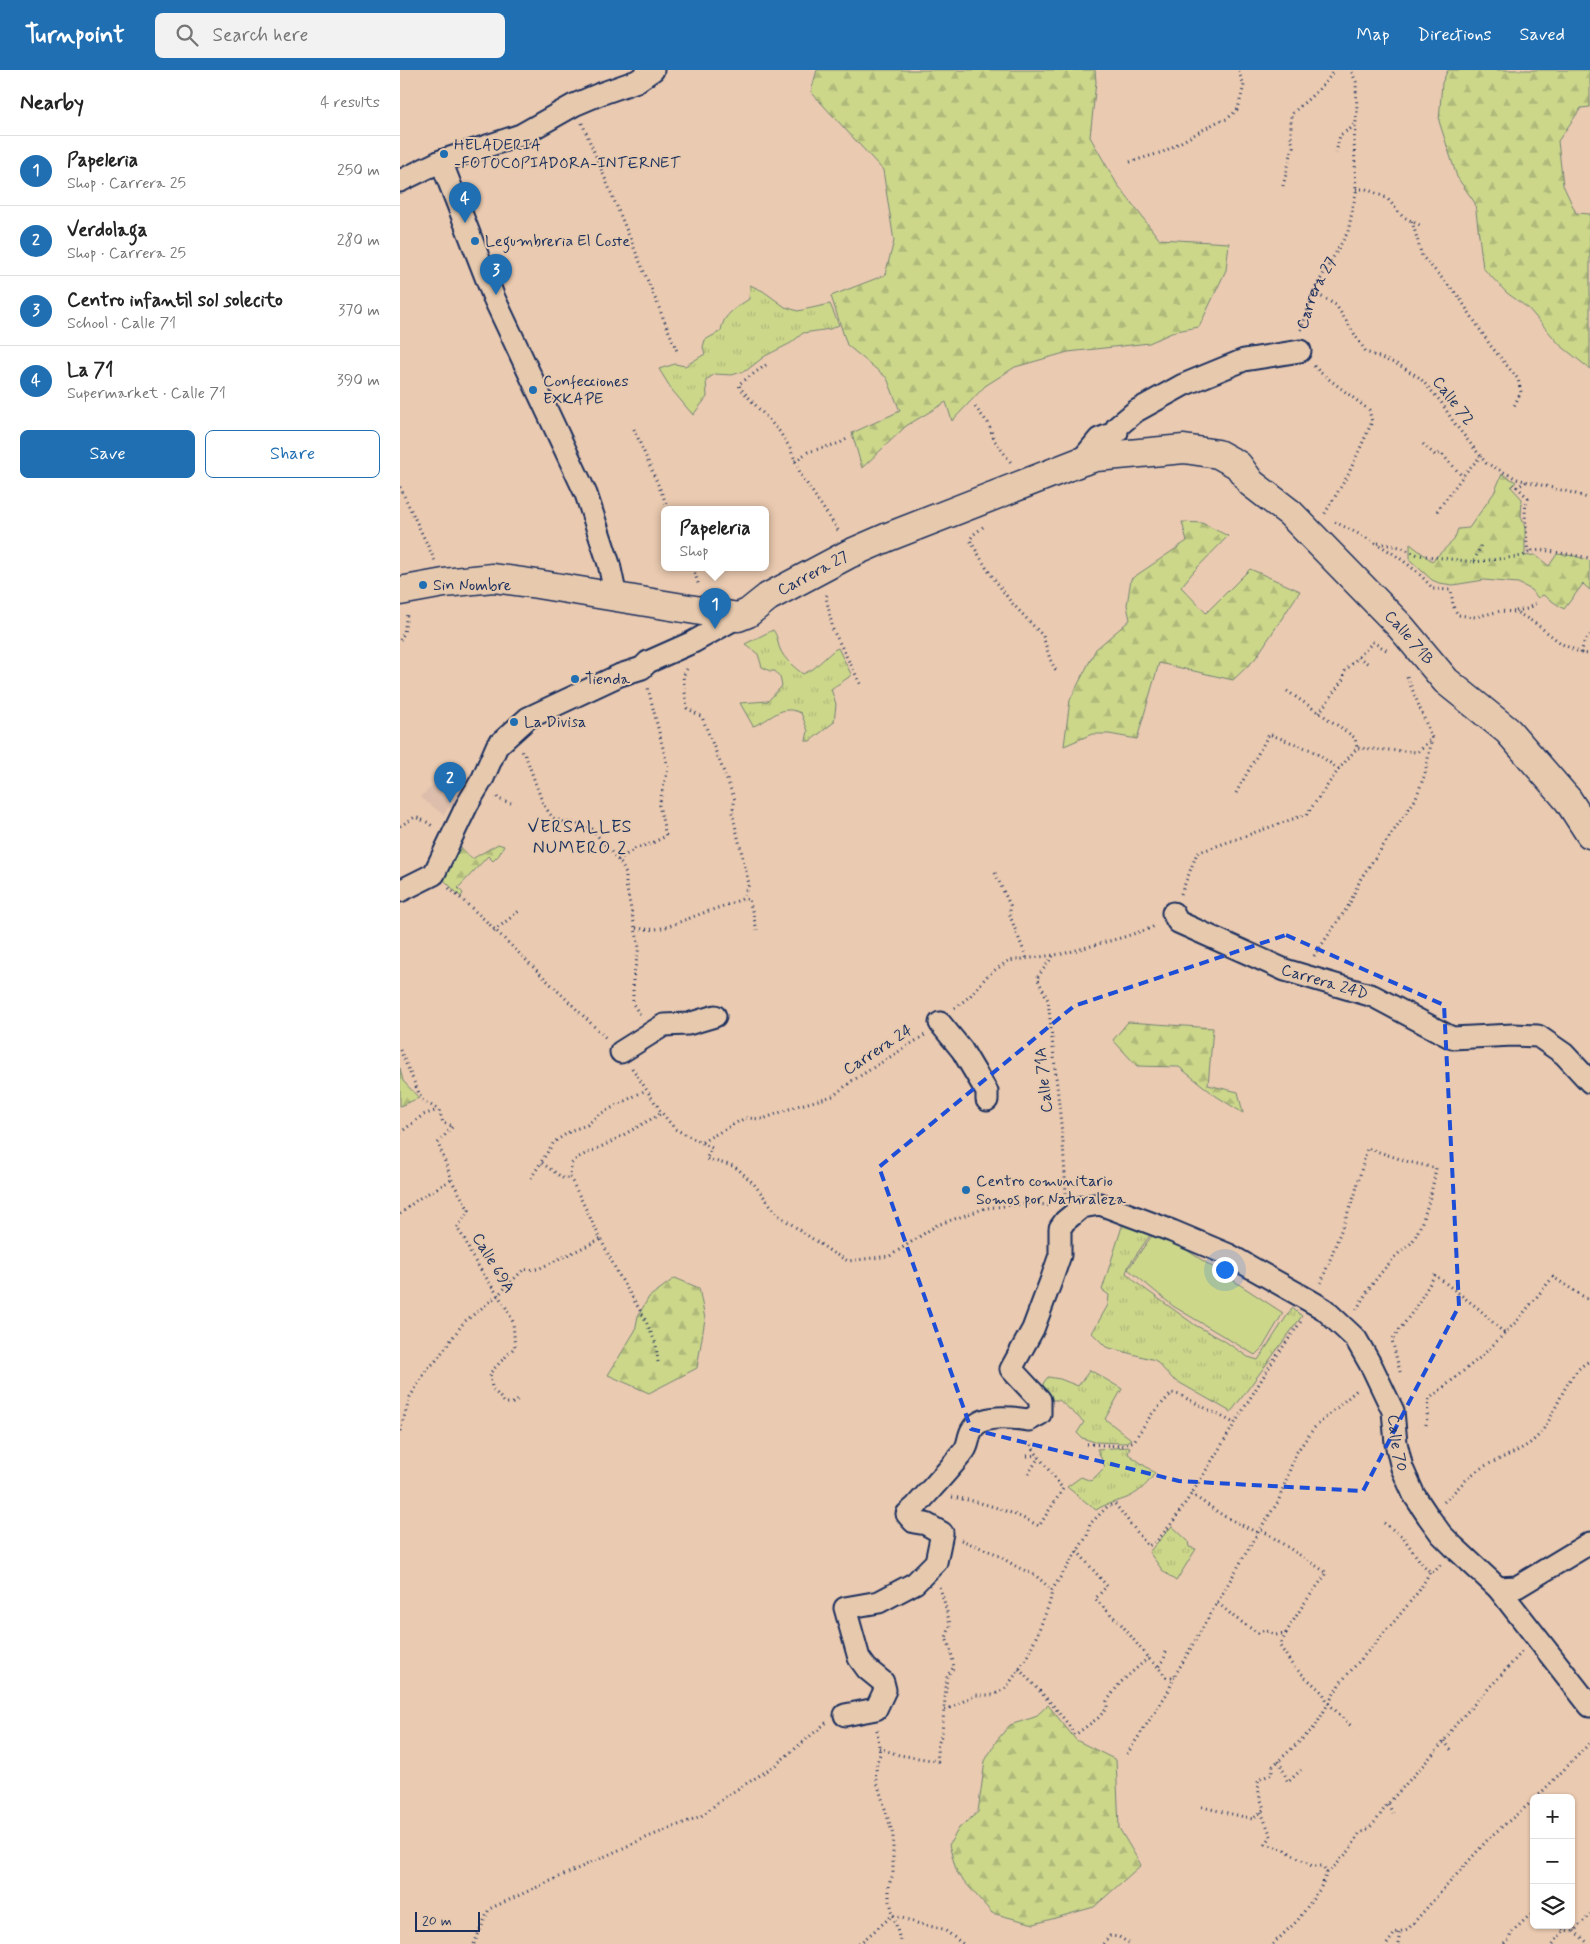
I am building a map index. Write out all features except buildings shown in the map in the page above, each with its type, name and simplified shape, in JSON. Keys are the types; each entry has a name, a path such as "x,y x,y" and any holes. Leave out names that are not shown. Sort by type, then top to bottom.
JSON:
{"street":[{"path":"400,181 441,161 521,135 574,105 637,81 654,70"},
{"path":"441,161 494,298 586,494 609,564 616,597"},
{"path":"1080,462 1099,439 1117,432 1117,428 1136,411 1183,385 1244,360 1300,351"},
{"name":"Carrera 27","path":"738,617 748,613 768,597 849,554 1080,462 1096,457 1184,449 1218,454"},
{"name":"Calle 71B","path":"1218,454 1238,465 1251,483 1290,513 1400,626 1446,681 1508,732 1568,800 1590,834"},
{"path":"400,591 444,583 493,578 738,617"},
{"path":"400,891 434,874 467,805 483,778 497,746 528,718 650,663 738,617"},
{"name":"Carrera 24D","path":"1173,913 1178,922 1238,950 1285,970 1373,996 1452,1038 1513,1035 1538,1036 1564,1054 1590,1082"},
{"path":"621,1052 664,1025 688,1024 715,1016"},
{"path":"940,1023 962,1050 987,1092 987,1100"},
{"name":"Calle 70","path":"1029,1420 1040,1414 1040,1400 1011,1369 1033,1329 1051,1281 1060,1255 1060,1228 1065,1221 1082,1208 1100,1204 1229,1255 1312,1302 1324,1310 1356,1339 1394,1411 1396,1443 1402,1468 1414,1495 1440,1534 1498,1588"},
{"path":"846,1715 876,1709 885,1690 883,1682 868,1669 860,1658 845,1608 879,1602 916,1583 936,1562 942,1533 926,1524 914,1522 907,1514 966,1449 972,1429 988,1419 1007,1417 1029,1420"},
{"path":"1498,1588 1517,1587 1590,1543"},
{"path":"1498,1588 1590,1706"}],"path":[{"path":"1130,162 1163,152 1217,122 1227,119 1238,109 1244,85 1238,70"},
{"path":"1283,186 1293,148 1291,115 1320,87 1332,74 1333,70"},
{"name":"Carrera 27","path":"1351,70 1356,82 1357,121 1354,140 1356,189 1348,232 1313,292 1300,333 1300,351 1321,373 1369,410 1372,422 1348,475 1324,516 1375,542"},
{"path":"574,105 677,351"},
{"path":"1336,153 1340,135 1350,129 1357,121"},
{"path":"1356,189 1366,189 1387,198 1402,216 1423,227"},
{"path":"1412,221 1422,256 1459,298 1490,345 1518,379 1521,392 1513,408"},
{"name":"Calle 72","path":"1313,292 1336,305 1366,352 1399,365 1420,378 1441,402 1486,463 1517,479 1590,499"},
{"path":"766,365 740,384 740,388 780,431 801,475 837,527 849,554"},
{"path":"975,407 988,423 995,440 1024,483"},
{"path":"634,430 667,506"},
{"path":"795,461 808,452 840,443 847,439"},
{"path":"1423,444 1435,455 1440,453 1462,477"},
{"path":"1438,512 1462,477 1481,456"},
{"path":"1526,482 1517,487 1528,498 1524,516 1526,540 1528,550 1530,551"},
{"path":"400,487 431,550 444,583"},
{"path":"987,498 987,520 982,529 973,535 970,540 978,555 1011,602 1043,636 1050,659 1057,673"},
{"path":"1375,542 1400,547 1418,555 1474,562 1522,556 1530,551 1543,550 1590,558"},
{"path":"1375,542 1406,562 1433,589 1451,590 1453,606 1458,615 1475,618 1501,611 1513,612 1527,609 1536,603"},
{"path":"1474,562 1481,545"},
{"path":"830,591 826,597 833,630 861,686"},
{"path":"1513,612 1535,623 1562,644 1590,654"},
{"path":"1581,652 1590,635"},
{"path":"1319,713 1344,678 1344,672 1373,642 1392,654"},
{"path":"1358,657 1370,665"},
{"path":"618,860 636,848 666,836 659,805 668,768 650,663 689,666 683,676 687,708 702,717 735,800 732,812 749,884 742,900"},
{"path":"1321,982 1330,969 1317,965 1314,955 1349,905 1361,878 1415,800 1425,774 1432,738 1403,666"},
{"path":"1287,691 1355,738 1357,748"},
{"path":"1236,793 1269,734 1311,750 1339,769"},
{"path":"1357,748 1418,752 1432,738"},
{"path":"497,746 505,749 517,746 525,754 543,804 553,818 592,829 618,860 626,874 626,885 639,947 633,979 634,1004 645,1021 664,1025"},
{"path":"1053,956 1151,928 1173,913 1197,853 1307,814 1339,769 1357,748"},
{"path":"400,826 415,817 429,823 436,829 450,820 457,826"},
{"path":"995,873 1010,906 1010,916 1027,959"},
{"path":"636,928 650,930 668,928 689,918 749,899 757,930"},
{"path":"494,931 519,911"},
{"name":"Carrera 24","path":"702,1142 745,1118 763,1119 797,1106 833,1096 852,1081 922,1037 970,996 988,975 1008,961 1053,956"},
{"name":"Calle 71A","path":"1053,956 1037,978 1048,1000 1063,1143 1066,1200"},
{"name":"Calle 69A","path":"400,1050 422,1100 439,1110 443,1123 453,1126 438,1143 451,1180 469,1210 457,1228 466,1241 471,1255 507,1309 513,1322 515,1347 490,1374 492,1388 505,1403 513,1403 521,1399"},
{"path":"531,1178 554,1142 572,1130 587,1125 598,1115 646,1090"},
{"path":"400,1133 423,1115 439,1110"},
{"path":"658,1362 656,1344 648,1326 617,1272 570,1177 571,1164 580,1157 662,1113"},
{"path":"945,1710 976,1695 993,1695 1006,1688 1025,1661 1050,1602 1052,1590 1087,1536 1090,1524 1108,1506 1115,1504 1148,1546 1156,1542 1172,1523 1192,1494 1273,1361 1308,1312 1330,1261 1355,1194 1367,1148 1409,1162 1436,1168 1434,1185 1420,1225 1411,1243 1395,1258 1363,1296 1356,1310 1342,1326"},
{"path":"542,1163 564,1179 570,1177"},
{"path":"400,1214 418,1199 451,1180"},
{"path":"832,1253 848,1261 890,1256 937,1226 986,1208 1033,1204 1058,1208"},
{"path":"400,1431 410,1397 427,1369 435,1362 464,1322 497,1296 523,1270 538,1269 601,1239"},
{"path":"1127,1754 1168,1692 1174,1677 1259,1531 1278,1502 1296,1453 1314,1428 1376,1376 1400,1373 1392,1340 1414,1310 1435,1275 1479,1309 1505,1334"},
{"path":"1426,1425 1429,1399 1482,1356 1505,1334 1553,1277 1590,1301"},
{"path":"1428,1516 1476,1472 1537,1438 1548,1423 1578,1368 1590,1360"},
{"path":"1087,1444 1121,1446 1134,1441 1151,1414 1172,1393 1180,1395 1234,1423"},
{"path":"968,1500 978,1501 998,1508 1025,1518 1039,1526 1063,1489 1038,1456 1028,1437 1033,1428 1029,1420"},
{"path":"1027,1456 1038,1456"},
{"path":"1028,1474 1038,1456"},
{"path":"1192,1494 1224,1516 1259,1531 1327,1573 1303,1605 1280,1646 1293,1666 1323,1693 1328,1703 1353,1728"},
{"path":"1384,1523 1403,1537 1430,1572"},
{"path":"942,1533 994,1553 1017,1567 1035,1574 1052,1590"},
{"path":"1202,1807 1253,1819 1264,1809 1259,1794 1258,1780 1272,1774 1273,1766 1315,1727 1328,1703 1353,1667 1394,1623 1419,1591 1430,1572 1435,1571 1454,1547"},
{"path":"1077,1552 1107,1586 1095,1599 1122,1625 1166,1677 1174,1677"},
{"path":"879,1748 899,1755 938,1761 937,1748 942,1733 947,1676 954,1667 946,1638 950,1625 944,1607 944,1597 936,1583 916,1583"},
{"path":"1218,1603 1234,1617 1258,1633 1264,1630 1276,1635 1286,1633"},
{"path":"1273,1944 1298,1920 1320,1890 1327,1873 1349,1851 1359,1834 1376,1821 1388,1804 1444,1741 1473,1704 1537,1636"},
{"path":"1158,1667 1164,1659 1166,1652"},
{"path":"1019,1669 1045,1695 1075,1735 1098,1718 1107,1708 1107,1701 1120,1683 1148,1658"},
{"path":"876,1709 880,1754 876,1766 877,1782 893,1835 893,1874 889,1885 889,1898 901,1944"},
{"path":"474,1944 489,1909 643,1839 702,1816 728,1795 772,1767 834,1717 846,1715"},
{"path":"1444,1741 1452,1751"},
{"path":"1540,1794 1590,1742"},
{"path":"1279,1761 1288,1782 1301,1770"},
{"path":"1387,1944 1395,1933 1408,1929 1492,1836 1530,1803"},
{"path":"1388,1804 1393,1813"},
{"path":"1261,1812 1271,1836 1266,1844 1285,1850 1312,1866 1323,1866 1327,1873"},
{"path":"1504,1944 1530,1914"},
{"path":"1574,1931 1590,1914"},
{"path":"859,1944 893,1915"},
{"path":"893,1915 943,1929 963,1944"},
{"path":"1553,1944 1564,1930 1574,1931 1589,1944"},
{"path":"1398,1944 1397,1940 1400,1932"},
{"path":"1103,1944 1110,1936 1119,1937 1131,1944"}],"highlighted area":[{"path":"1286,935 1444,1005 1459,1306 1363,1491 1179,1481 971,1429 879,1167 1074,1006"}],"shaded area":[{"path":"449,771 465,792 452,808 448,808 444,815 420,797"}],"green space":[{"path":"817,70 1095,70 1096,82 1090,137 1117,184 1159,239 1229,243 1226,270 1199,327 1176,331 1149,343 1068,352 1015,367 985,386 952,421 946,402 906,426 862,468 852,433 900,411 887,378 847,345 831,296 885,275 894,241 883,170 811,92"},
{"path":"1448,70 1590,70 1590,107 1581,108 1558,141 1563,185 1576,213 1590,214 1590,369 1560,345 1528,308 1507,293 1483,268 1475,203 1457,177 1439,121 1442,83"},
{"path":"750,285 763,291 785,307 798,311 830,304 839,325 830,329 803,333 791,343 765,356 747,370 732,375 715,374 706,380 707,397 693,415 672,390 659,369 675,364 685,366 705,354 703,347 705,340 721,331 727,316 749,299"},
{"path":"1502,474 1516,482 1511,487 1522,499 1521,516 1525,528 1525,556 1535,555 1549,566 1557,554 1575,556 1590,561 1590,590 1583,584 1564,609 1543,595 1538,598 1530,589 1518,583 1484,580 1453,585 1439,583 1432,580 1410,560 1410,544 1432,561 1454,540 1458,529 1469,528 1494,493"},
{"path":"1182,522 1202,523 1228,536 1181,587 1206,613 1250,569 1300,591 1255,659 1233,680 1159,663 1137,739 1109,734 1092,734 1064,746 1070,700 1096,649 1130,620 1127,605 1131,579 1187,541"},
{"path":"773,630 784,656 803,674 813,669 838,648 851,674 831,689 836,704 834,722 810,741 806,741 808,731 801,713 794,710 782,711 753,726 740,703 768,701 782,686 780,677 775,671 762,667 758,654 745,644"},
{"path":"456,842 472,859 498,844 504,846 493,861 488,856 458,888 463,893 461,897 437,873"},
{"path":"1128,1022 1213,1028 1208,1085 1238,1092 1243,1113 1216,1096 1179,1067 1137,1066 1113,1040"},
{"path":"400,1068 403,1081 419,1098 400,1106"},
{"path":"1124,1220 1153,1231 1129,1265 1126,1273 1138,1284 1195,1325 1223,1340 1248,1357 1258,1360 1292,1308 1302,1316 1231,1412 1173,1379 1155,1360 1106,1347 1092,1333 1108,1305 1109,1295 1102,1290"},
{"path":"1156,1230 1283,1313 1263,1347 1255,1355 1173,1306 1128,1269"},
{"path":"675,1278 699,1288 705,1319 697,1368 649,1393 608,1375 635,1331 638,1316 649,1297"},
{"path":"1090,1370 1122,1389 1105,1419 1131,1439 1125,1443 1095,1442 1082,1438 1077,1433 1084,1422 1059,1400 1052,1400 1049,1403 1041,1390 1048,1377 1060,1379 1078,1386"},
{"path":"1130,1447 1128,1454 1155,1473 1133,1495 1096,1510 1067,1487 1081,1477 1091,1481 1105,1467 1097,1449"},
{"path":"1172,1526 1188,1541 1189,1547 1196,1549 1176,1581 1163,1571 1149,1552"},
{"path":"1048,1705 1076,1740 1116,1760 1119,1828 1141,1865 1094,1907 1034,1924 992,1913 957,1873 949,1845 959,1828 978,1812 985,1761 997,1740 1010,1725 1035,1717"}],"place":[{"name":"HELADERIA -FOTOCOPIADORA-INTERNET","path":"444,154"},
{"name":"La 71","path":"465,223"},
{"name":"Legumbreria El Coste","path":"475,241"},
{"name":"Centro infantil sol solecito","path":"496,295"},
{"name":"Confecciones EXKAPE","path":"533,390"},
{"name":"Sin Nombre","path":"423,585"},
{"name":"Papeleria","path":"715,629"},
{"name":"Tienda","path":"575,679"},
{"name":"La Divisa","path":"514,722"},
{"name":"Verdolaga","path":"450,803"},
{"name":"Centro comunitario Somos por Naturaleza","path":"966,1190"}],"district":[{"name":"VERSALLES NUMERO 2","path":"580,838"}]}
